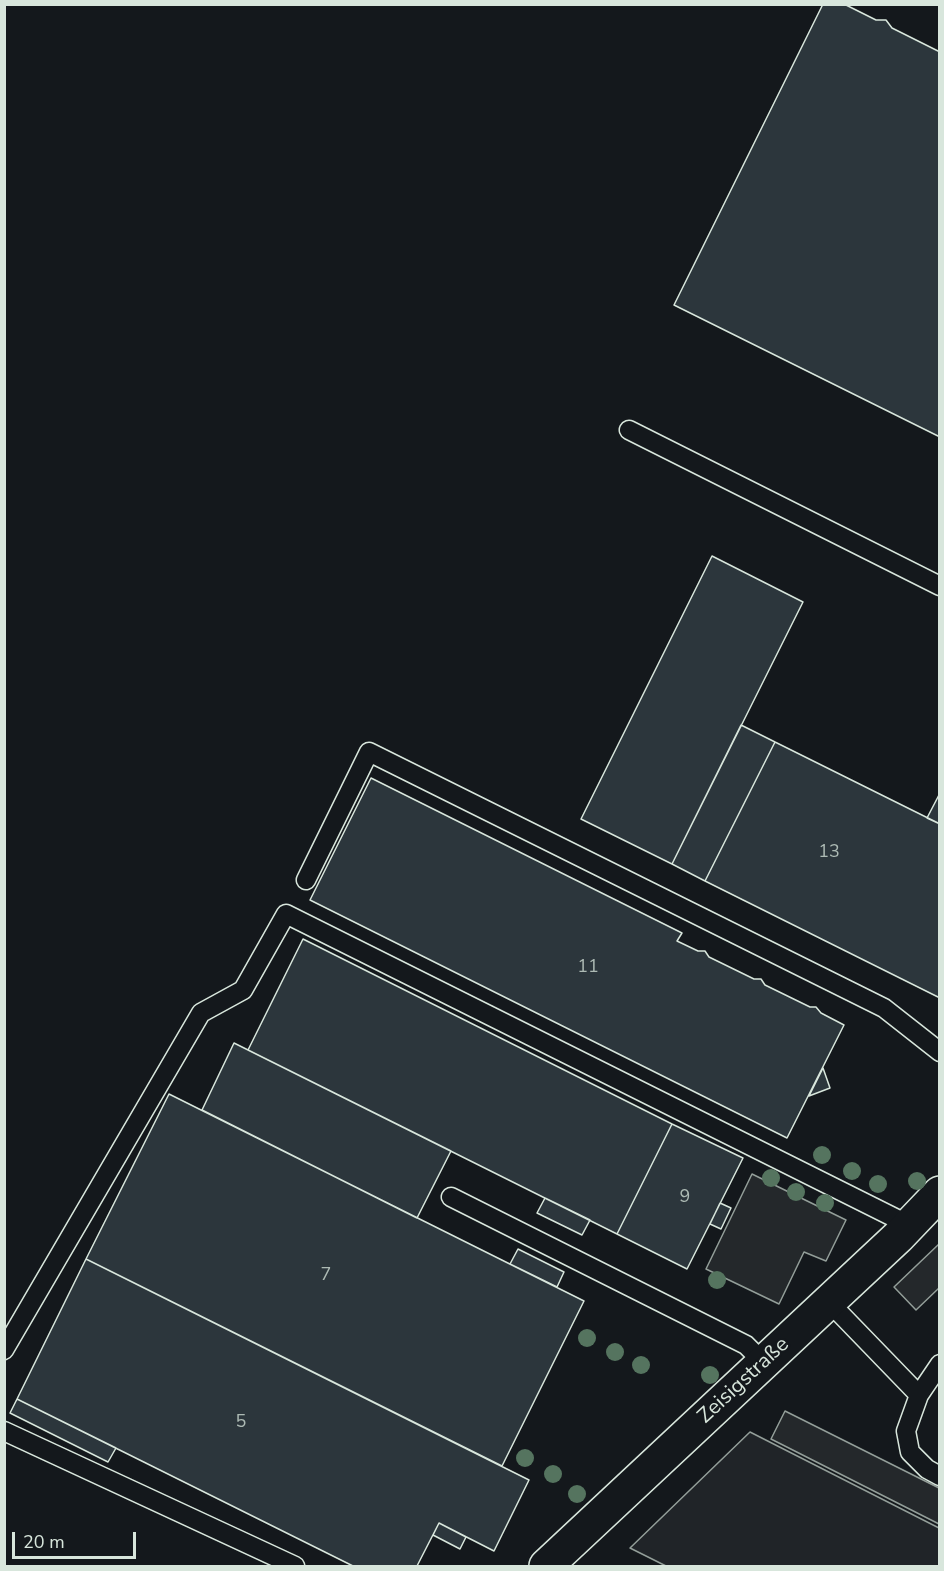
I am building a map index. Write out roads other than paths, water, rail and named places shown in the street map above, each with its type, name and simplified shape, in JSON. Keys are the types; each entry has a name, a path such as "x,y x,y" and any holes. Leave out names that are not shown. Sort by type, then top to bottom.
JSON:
{"street":[{"name":"Zeisigstraße","path":"546,1566 828,1302 909,1225 939,1193"}],"lane":[{"path":"628,430 939,586"},
{"path":"306,880 369,752 885,1008 939,1052"},
{"path":"4,1350 201,1013 243,990 286,914 909,1225"},
{"path":"451,1197 746,1345 763,1362"},
{"path":"828,1302 919,1395"},
{"path":"939,1364 919,1395 906,1431 910,1452 927,1469 939,1476"},
{"path":"4,1431 295,1566"}]}
